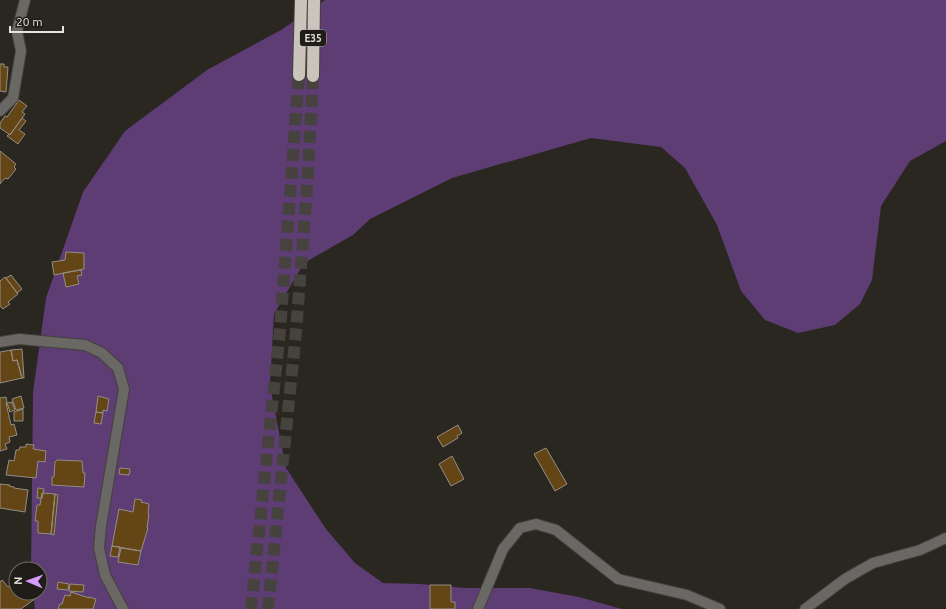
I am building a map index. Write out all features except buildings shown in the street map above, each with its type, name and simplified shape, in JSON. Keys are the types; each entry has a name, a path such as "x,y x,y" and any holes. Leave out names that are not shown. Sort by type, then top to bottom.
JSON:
{"highway":[{"name":"E35","path":"299,75 301,0"},
{"name":"E35","path":"313,76 314,0"}],"street":[{"path":"0,111 13,98 21,51 17,31 25,0"},
{"path":"0,342 19,339 85,345 102,353 118,368 124,389 101,526 99,548 105,575 123,609"},
{"path":"478,609 503,549 520,528 536,524 556,530 618,579 687,595 720,609"},
{"path":"805,609 845,579 873,563 920,550 946,538"}],"shaded area":[{"path":"325,0 946,0 946,141 910,161 881,206 872,280 860,304 835,325 798,333 765,320 741,291 717,225 685,168 661,147 591,138 452,178 370,219 353,235 304,263 274,314 270,386 286,468 326,529 355,563 383,583 420,584 465,588 530,588 579,597 622,609 35,609 34,601 48,601 48,561 31,561 33,392 46,298 83,192 125,131 207,70 281,30"}],"tunnel":[{"path":"251,609 280,330 299,75"},
{"path":"268,609 296,332 307,188 313,76"}]}
